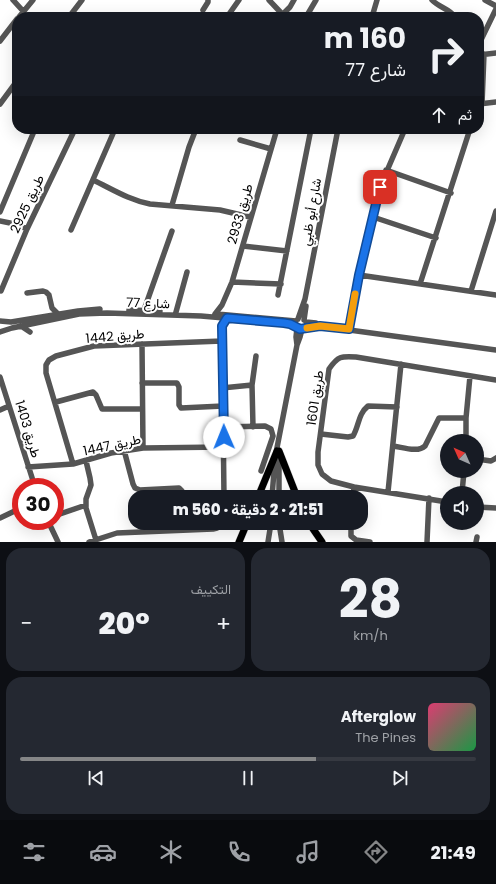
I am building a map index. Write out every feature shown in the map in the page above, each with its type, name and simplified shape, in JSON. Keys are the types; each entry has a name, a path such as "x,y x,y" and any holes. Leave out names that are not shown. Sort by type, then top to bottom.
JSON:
{"main road":[{"path":"261,490 278,450"},
{"path":"278,450 294,490"},
{"path":"239,542 244,530"},
{"path":"314,530 322,542"}],"street":[{"path":"13,0 23,11 33,0"},
{"path":"73,12 82,0"},
{"path":"203,10 208,0"},
{"path":"231,12 239,0"},
{"path":"269,0 280,12"},
{"path":"287,12 294,0"},
{"path":"309,12 316,0"},
{"path":"373,12 377,0"},
{"path":"432,0 437,6 448,12"},
{"path":"485,0 496,6"},
{"path":"484,34 496,9"},
{"path":"1,37 12,25"},
{"path":"484,55 496,53"},
{"path":"1,101 12,87"},
{"path":"484,104 496,102"},
{"path":"0,212 33,134"},
{"name":"طريق 2925","path":"1,290 27,229 73,134"},
{"path":"71,230 113,134"},
{"path":"172,205 194,134"},
{"name":"طريق 2933","path":"216,316 232,282 276,134"},
{"path":"278,295 310,134"},
{"name":"شارع أبو ظبي","path":"273,490 278,450 297,345 296,337 300,324 337,134"},
{"path":"349,329 359,275 380,187 403,134"},
{"path":"420,284 451,193 469,134"},
{"path":"240,140 271,149"},
{"path":"386,170 451,193"},
{"path":"93,180 131,199 150,204 220,210 250,217"},
{"path":"471,291 496,211"},
{"path":"373,217 436,238"},
{"path":"0,221 15,224 27,229"},
{"path":"144,310 172,231"},
{"path":"243,246 287,251"},
{"path":"176,312 187,272"},
{"path":"359,275 496,295"},
{"path":"232,282 281,284"},
{"path":"27,293 46,292 49,295 52,308 58,314"},
{"path":"222,305 226,316 222,326 224,490"},
{"path":"48,315 52,308"},
{"name":"شارع 77","path":"0,321 11,322 92,309 144,310 216,316"},
{"name":"شارع 77","path":"0,332 79,314 100,313 226,316 349,329 496,350"},
{"path":"216,316 222,326"},
{"path":"21,326 30,332"},
{"name":"طريق 1442","path":"73,464 46,372 46,365 50,360 56,356 94,346 222,341"},
{"path":"142,344 143,448"},
{"path":"253,426 252,385 256,356"},
{"name":"طريق 1601","path":"440,500 354,487 331,481 322,474 318,465 318,452 329,369 341,356 356,357 496,380"},
{"path":"388,492 401,364"},
{"path":"466,434 470,376"},
{"name":"طريق 1403","path":"0,377 32,478"},
{"path":"142,383 177,383 179,387 179,405 181,408 223,406"},
{"path":"222,388 252,385"},
{"path":"56,402 93,392 96,395 102,409 142,409"},
{"path":"0,410 9,406"},
{"path":"321,434 348,438 353,436 360,416 364,409 368,406 396,408"},
{"path":"393,446 417,449 422,448 425,446 439,418 466,418"},
{"path":"223,427 253,426 268,427 272,429 274,434 261,471"},
{"name":"طريق 1447","path":"28,467 73,464 124,450 143,448 224,447"},
{"path":"124,450 133,484 136,488 140,490 178,488 181,490"},
{"name":"شارع أبو ظبي","path":"278,450 279,490"},
{"path":"484,460 491,461 496,458"},
{"path":"86,461 91,485 88,491 86,505 96,540"},
{"path":"427,542 429,498"},
{"path":"64,513 86,505"},
{"path":"484,507 496,508"},
{"path":"0,518 12,512"},
{"path":"52,530 58,542"},
{"path":"89,542 117,533 184,530"},
{"path":"268,542 270,530"},
{"path":"280,530 282,542"},
{"path":"350,530 351,536 356,540 370,542"}],"slow traffic":[{"path":"307,328 320,326 349,329 355,294"}],"route":[{"path":"224,437 222,326 227,318 284,323 296,326 300,329 320,326 349,329 359,275 380,187"}]}
